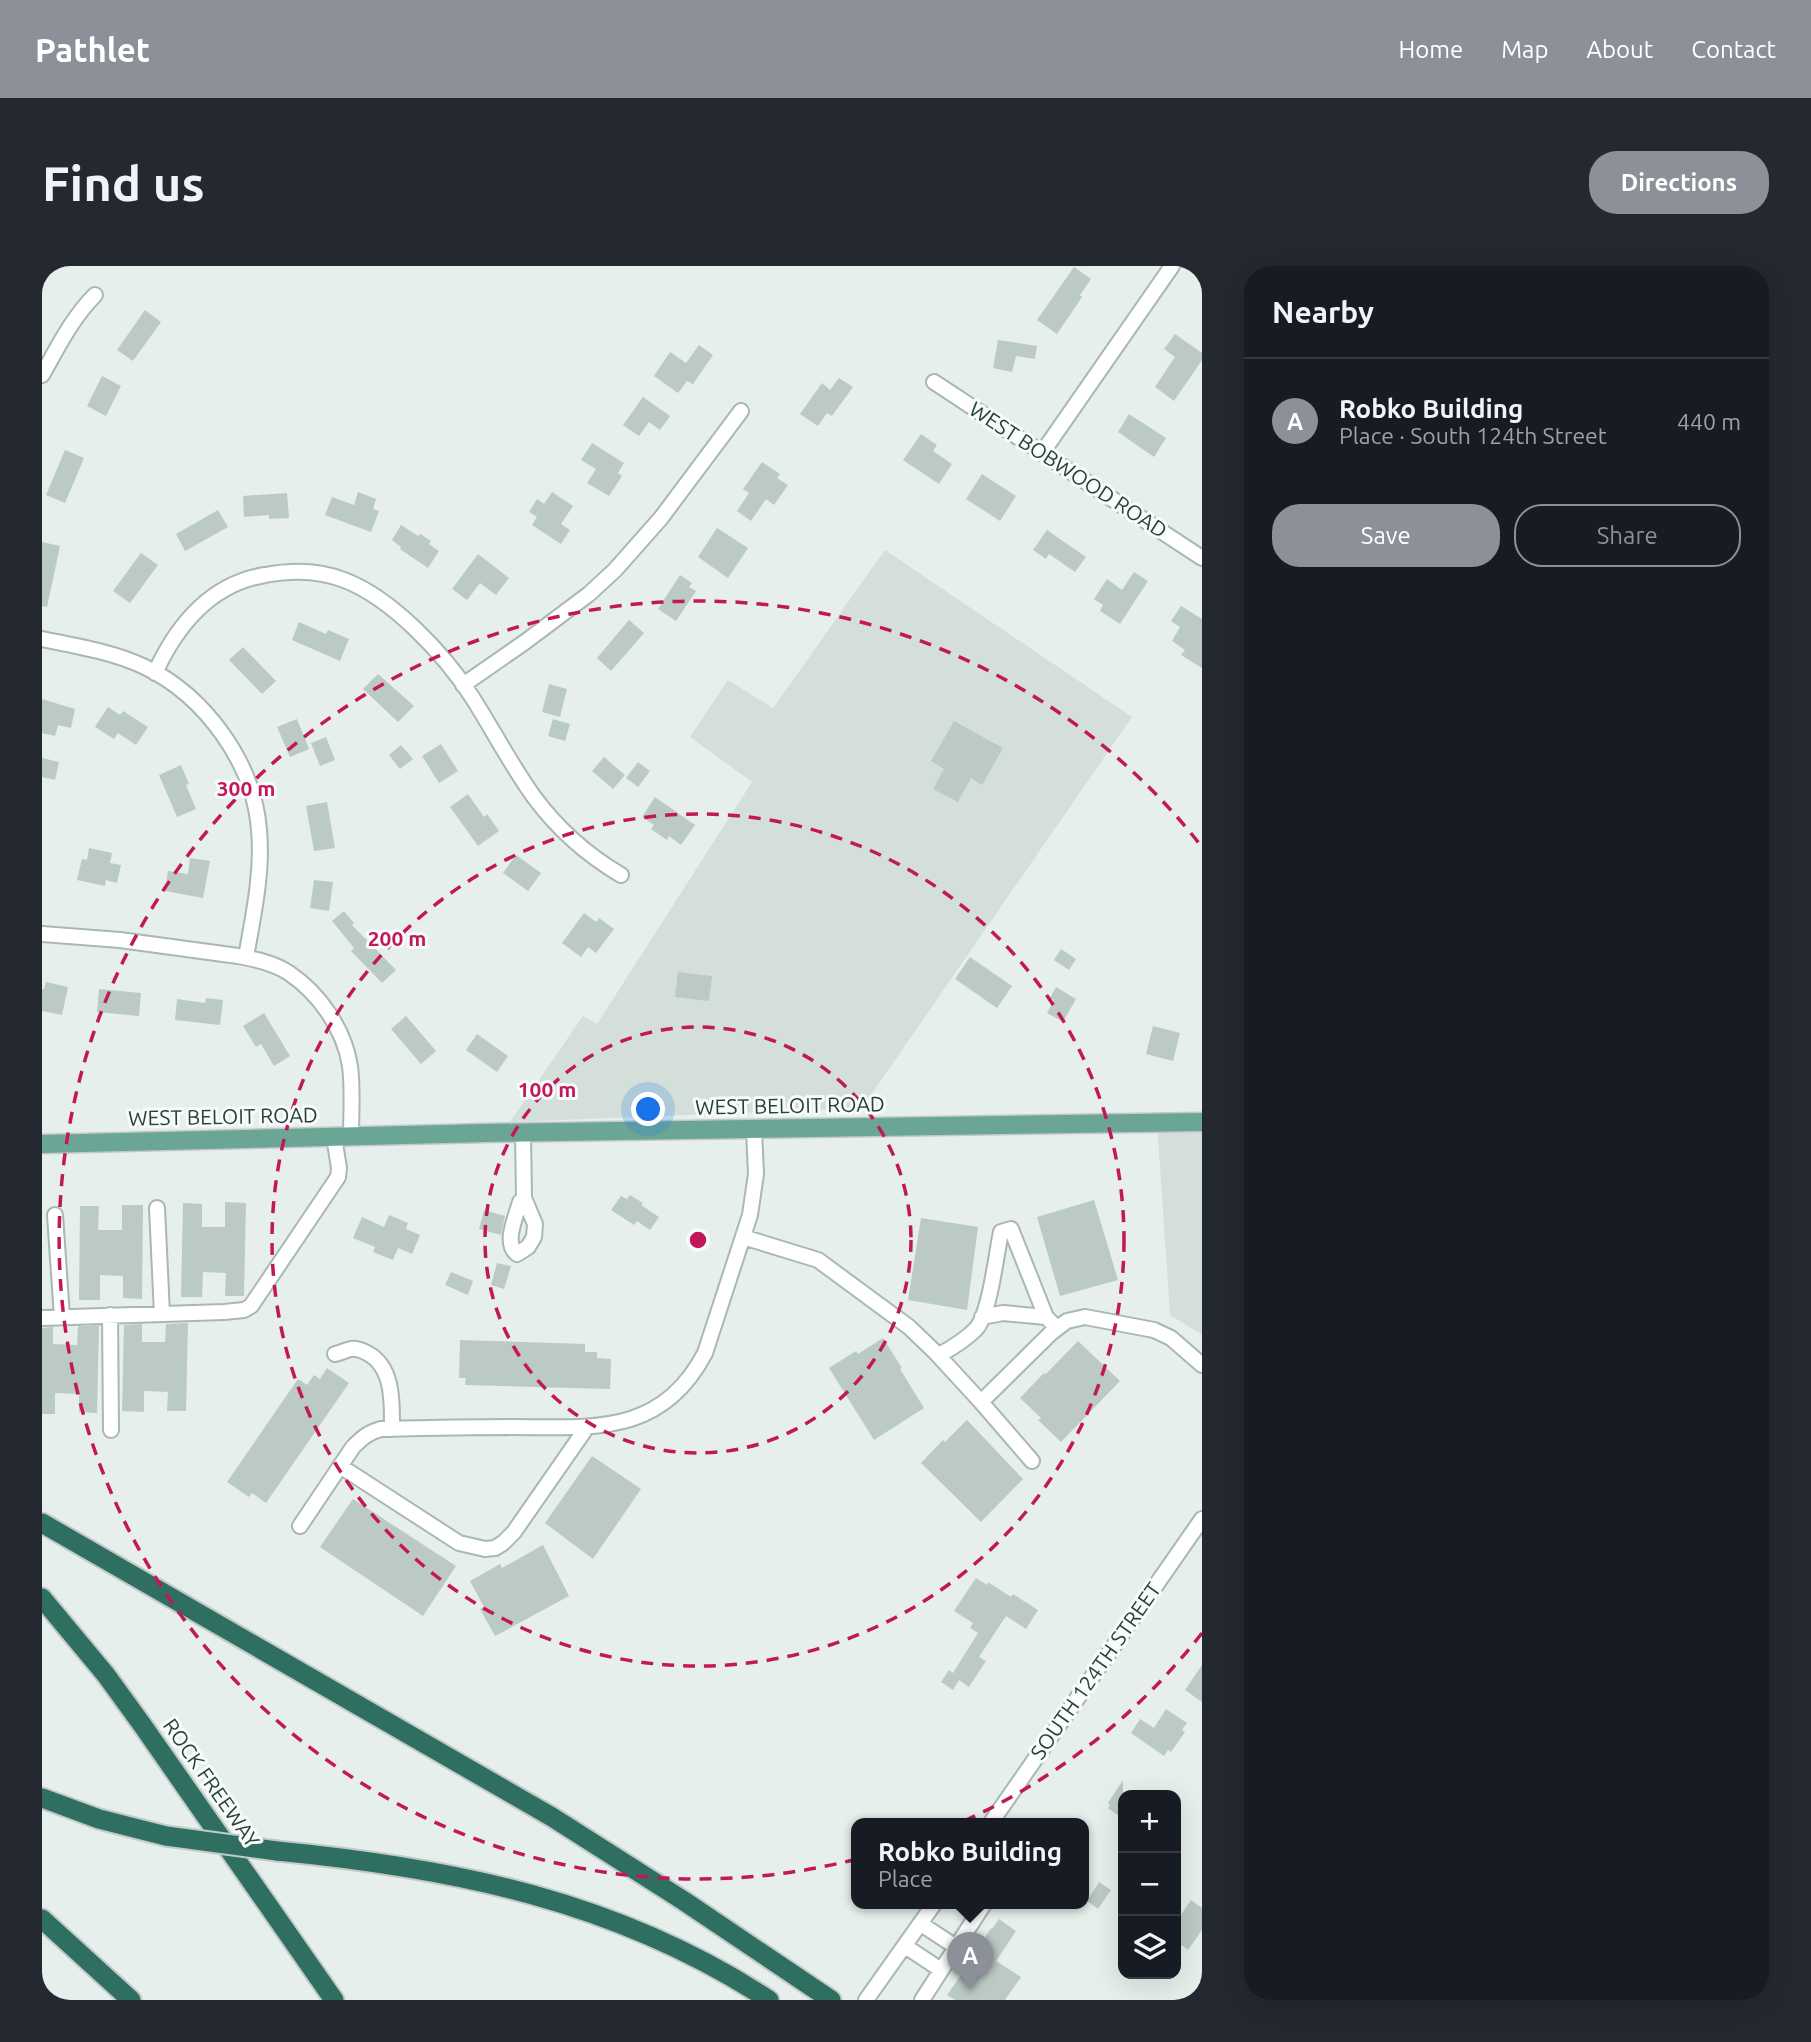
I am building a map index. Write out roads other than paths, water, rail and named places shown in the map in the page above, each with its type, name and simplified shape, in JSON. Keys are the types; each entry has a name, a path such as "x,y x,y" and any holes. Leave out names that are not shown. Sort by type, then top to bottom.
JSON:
{"highway":[{"path":"42,1523 541,1811 673,1894 831,2000"},
{"name":"ROCK FREEWAY","path":"42,1598 97,1664 143,1726 334,2000"},
{"path":"42,1798 99,1819 166,1836 414,1868 537,1895 595,1914 669,1945 721,1971 769,2000"},
{"path":"42,1919 131,2000"}],"main road":[{"name":"WEST BELOIT ROAD","path":"42,1144 1202,1122"}],"street":[{"path":"1042,453 1172,266"},
{"path":"42,375 72,323 95,295"},
{"name":"WEST BOBWOOD ROAD","path":"934,382 1202,558"},
{"path":"463,685 547,626 615,570 661,518 741,411"},
{"path":"155,673 179,629 209,597 237,583 256,576 293,571 336,577 355,584 422,635 463,685 534,796 556,823 580,845 621,875"},
{"path":"42,639 131,661 155,673 184,691 210,716 227,741 249,787 258,819 259,870 246,957"},
{"path":"42,934 120,940 246,957 288,973 309,990 332,1017 344,1042 350,1069 338,1177 251,1306 237,1311 42,1318"},
{"path":"300,1526 340,1466 362,1437 371,1432 392,1429 587,1427 634,1419 669,1399 697,1367 711,1338 743,1237 754,1196 754,1129"},
{"path":"523,1133 524,1198"},
{"path":"157,1208 162,1314"},
{"path":"55,1215 62,1317"},
{"path":"939,1355 978,1327 988,1300 1001,1232 1011,1229 1046,1317 1057,1328"},
{"path":"743,1237 818,1260 909,1327 939,1355 1032,1461"},
{"path":"982,1317 1003,1313 1046,1317"},
{"path":"110,1315 111,1430"},
{"path":"981,1402 1057,1328 1067,1321 1085,1317 1154,1330 1171,1338 1202,1365"},
{"path":"335,1354 353,1349 365,1351 375,1358 387,1376 391,1396 392,1429"},
{"path":"340,1466 459,1543 485,1549 495,1548 514,1532 587,1427"},
{"name":"SOUTH 124TH STREET","path":"994,1818 1202,1519"},
{"path":"866,2000 931,1909"},
{"path":"922,2000 981,1909"},
{"path":"921,1924 957,1947"},
{"path":"905,1946 941,1970"}],"place":[{"name":"Robko Building","path":"970,1990"}]}
